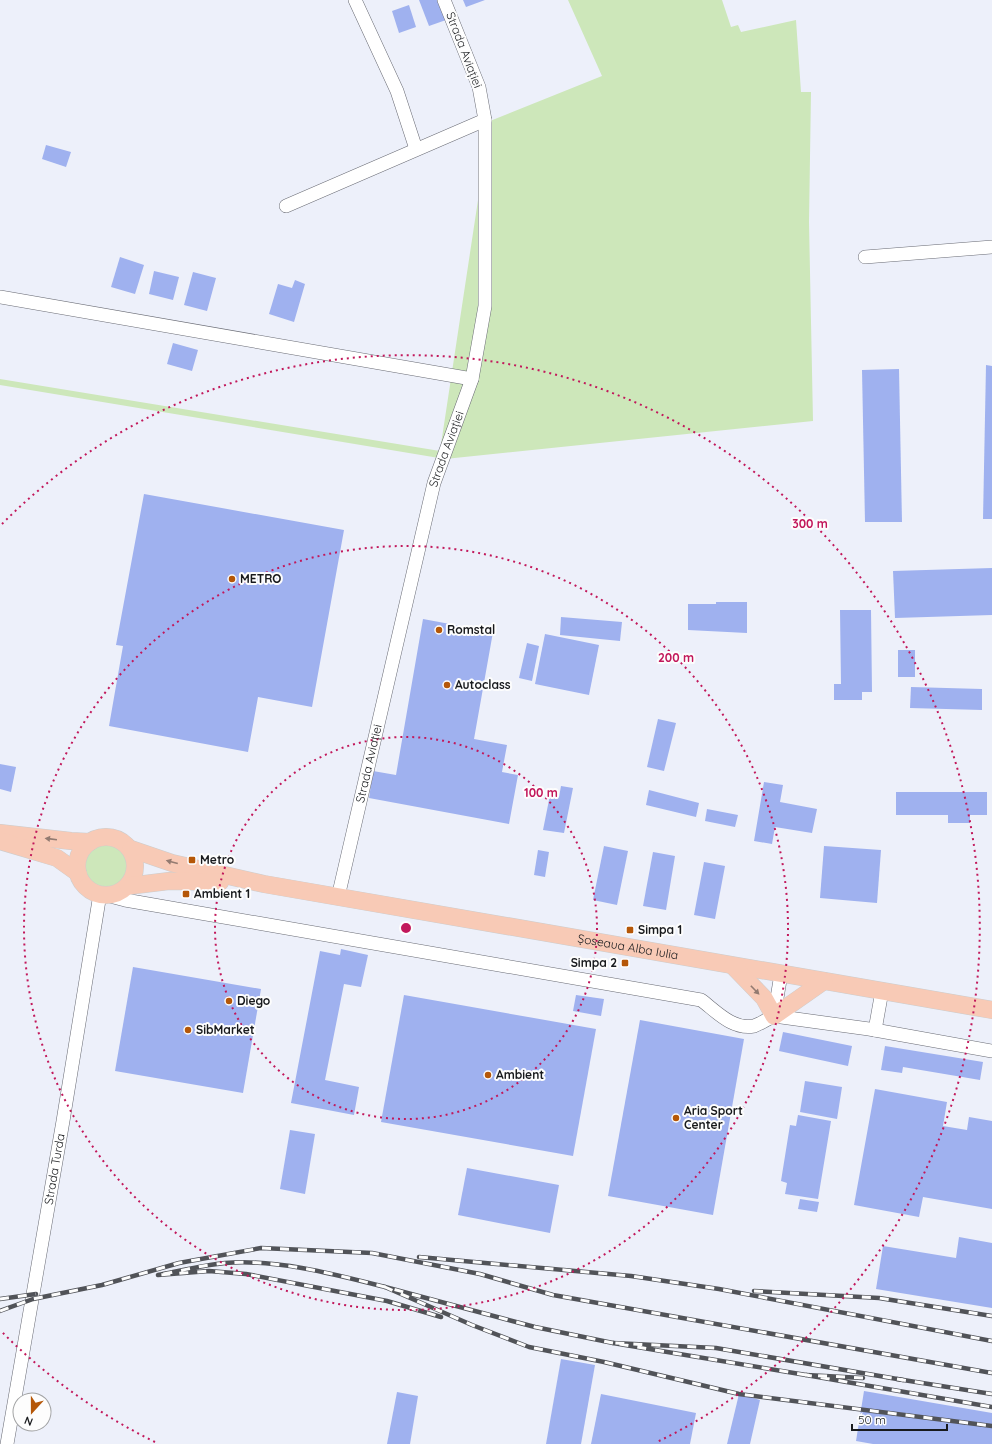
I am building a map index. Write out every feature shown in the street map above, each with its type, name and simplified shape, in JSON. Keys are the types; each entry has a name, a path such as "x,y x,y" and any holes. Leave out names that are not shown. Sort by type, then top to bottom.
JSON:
{"main road":[{"path":"0,833 90,842"},
{"path":"0,841 57,858 78,873 86,887 103,895 120,892 127,887 133,878 136,868 135,858 131,849 122,841 109,837 96,838 90,842 79,856 78,873"},
{"name":"Șoseaua Alba Iulia","path":"131,849 172,863 264,884 338,898 992,1010"},
{"name":"Șoseaua Alba Iulia","path":"127,887 169,881 264,884"},
{"path":"733,966 764,998 774,1016 824,981"}],"street":[{"path":"354,0 397,91 416,149"},
{"name":"Strada Aviației","path":"338,898 434,483 472,379 485,306 485,120 479,87 444,0"},
{"path":"286,206 485,120"},
{"path":"864,257 992,248"},
{"path":"0,297 472,379"},
{"path":"127,887 128,895 137,902"},
{"path":"103,895 701,1000 729,1022 740,1025 754,1026 774,1016 875,1030 992,1051"},
{"name":"Strada Turda","path":"7,1444 103,895"},
{"path":"774,1016 781,974"},
{"path":"875,1030 882,991"}],"green space":[{"path":"568,0 722,0 731,27 738,25 741,32 796,20 801,92 811,92 809,222 813,421 445,459 0,385 0,379 440,451 490,121 602,76"},
{"path":"101,842 111,842 119,846 125,852 129,860 129,870 125,878 119,884 111,888 101,888 93,884 87,878 83,870 83,860 87,852 93,846"}],"building":[{"path":"419,0 438,0 446,20 429,26"},
{"path":"463,0 485,0 466,7"},
{"path":"409,5 416,27 399,33 392,11"},
{"path":"46,145 71,152 66,167 42,159"},
{"path":"120,257 144,265 135,294 111,287"},
{"path":"154,271 179,277 173,300 149,294"},
{"path":"193,272 216,278 207,311 184,305"},
{"path":"295,280 305,284 294,322 269,314 278,284 292,288"},
{"path":"173,343 198,350 192,371 167,364"},
{"path":"986,365 992,366 992,519 983,519"},
{"path":"899,369 902,522 865,522 862,370"},
{"name":"METRO","path":"144,494 344,530 312,707 258,697 248,752 109,726 123,646 116,645"},
{"path":"992,568 992,615 895,618 893,571"},
{"path":"716,602 747,602 747,633 688,630 688,604 716,604"},
{"path":"840,610 871,610 872,692 862,692 862,700 834,700 834,684 841,684"},
{"path":"561,617 622,622 620,641 560,635"},
{"name":"Autoclass","path":"423,619 493,632 474,739 507,745 502,772 518,775 509,824 369,798 373,771 396,775"},
{"path":"545,634 599,645 589,695 535,684"},
{"path":"527,643 539,646 532,681 519,678"},
{"path":"898,650 915,650 915,677 898,677"},
{"path":"911,687 982,689 982,710 910,708"},
{"path":"658,719 676,723 664,771 647,767"},
{"path":"0,764 16,767 11,792 0,789"},
{"path":"764,782 783,785 780,802 817,809 812,833 775,827 772,844 754,841"},
{"path":"561,786 573,788 564,833 543,830 550,795 559,797"},
{"path":"649,790 699,803 696,817 646,805"},
{"path":"896,792 987,792 987,815 970,815 970,823 948,823 948,815 896,815"},
{"path":"707,809 738,815 735,827 705,821"},
{"path":"604,846 628,851 617,905 593,900"},
{"path":"824,846 881,850 877,903 820,898"},
{"path":"538,850 549,852 545,877 534,875"},
{"path":"653,852 675,856 666,910 643,906"},
{"path":"704,862 725,866 715,919 694,915"},
{"path":"341,949 368,955 361,987 344,984 325,1080 359,1087 354,1115 291,1103 320,951 340,955"},
{"name":"SibMarket","path":"133,967 261,989 243,1093 115,1071"},
{"name":"Ambient","path":"404,995 596,1029 573,1156 381,1122"},
{"path":"576,995 604,999 601,1016 573,1011"},
{"name":"Aria Sport Center","path":"640,1020 744,1039 713,1215 608,1196"},
{"path":"783,1032 852,1046 848,1066 779,1051"},
{"path":"885,1046 983,1062 980,1080 903,1067 902,1073 881,1070"},
{"path":"805,1081 842,1087 837,1119 800,1112"},
{"path":"875,1089 947,1102 943,1126 967,1130 969,1117 992,1121 992,1209 923,1197 919,1217 854,1205"},
{"path":"798,1115 831,1121 818,1199 785,1194 787,1183 781,1181 790,1125 796,1126"},
{"path":"290,1130 315,1134 305,1194 280,1189"},
{"path":"467,1168 559,1185 550,1233 458,1215"},
{"path":"800,1199 819,1202 817,1212 798,1209"},
{"path":"959,1237 992,1243 992,1308 876,1289 883,1246 956,1258"},
{"path":"561,1359 595,1365 581,1444 546,1444"},
{"path":"864,1391 992,1413 992,1444 873,1444 856,1441"},
{"path":"397,1392 418,1396 410,1444 387,1444"},
{"path":"601,1394 696,1413 690,1444 591,1444"},
{"path":"739,1394 760,1400 750,1444 727,1444"}],"railway":[{"path":"0,1311 33,1299 102,1285 179,1263 261,1248 372,1253 480,1274 553,1295 992,1373"},
{"path":"419,1257 631,1276 719,1289 992,1341"},
{"path":"385,1287 346,1277 285,1265 265,1263 225,1263 158,1275 209,1271 246,1274 387,1301 441,1317"},
{"path":"613,1343 535,1327 385,1287 472,1325 529,1347 604,1362 739,1394 992,1426"},
{"path":"754,1291 879,1298 992,1316"},
{"path":"0,1299 36,1294"},
{"path":"806,1375 613,1343 716,1348 903,1380"},
{"path":"863,1378 806,1375 992,1407"},
{"path":"897,1379 992,1394"}],"place":[{"name":"METRO","path":"232,579"},
{"name":"Romstal","path":"439,630"},
{"name":"Autoclass","path":"447,685"},
{"name":"Metro","path":"192,860"},
{"name":"Ambient 1","path":"186,894"},
{"name":"Simpa 1","path":"630,930"},
{"name":"Simpa 2","path":"625,963"},
{"name":"Diego","path":"229,1001"},
{"name":"SibMarket","path":"188,1030"},
{"name":"Ambient","path":"488,1075"},
{"name":"Aria Sport Center","path":"676,1118"}]}
